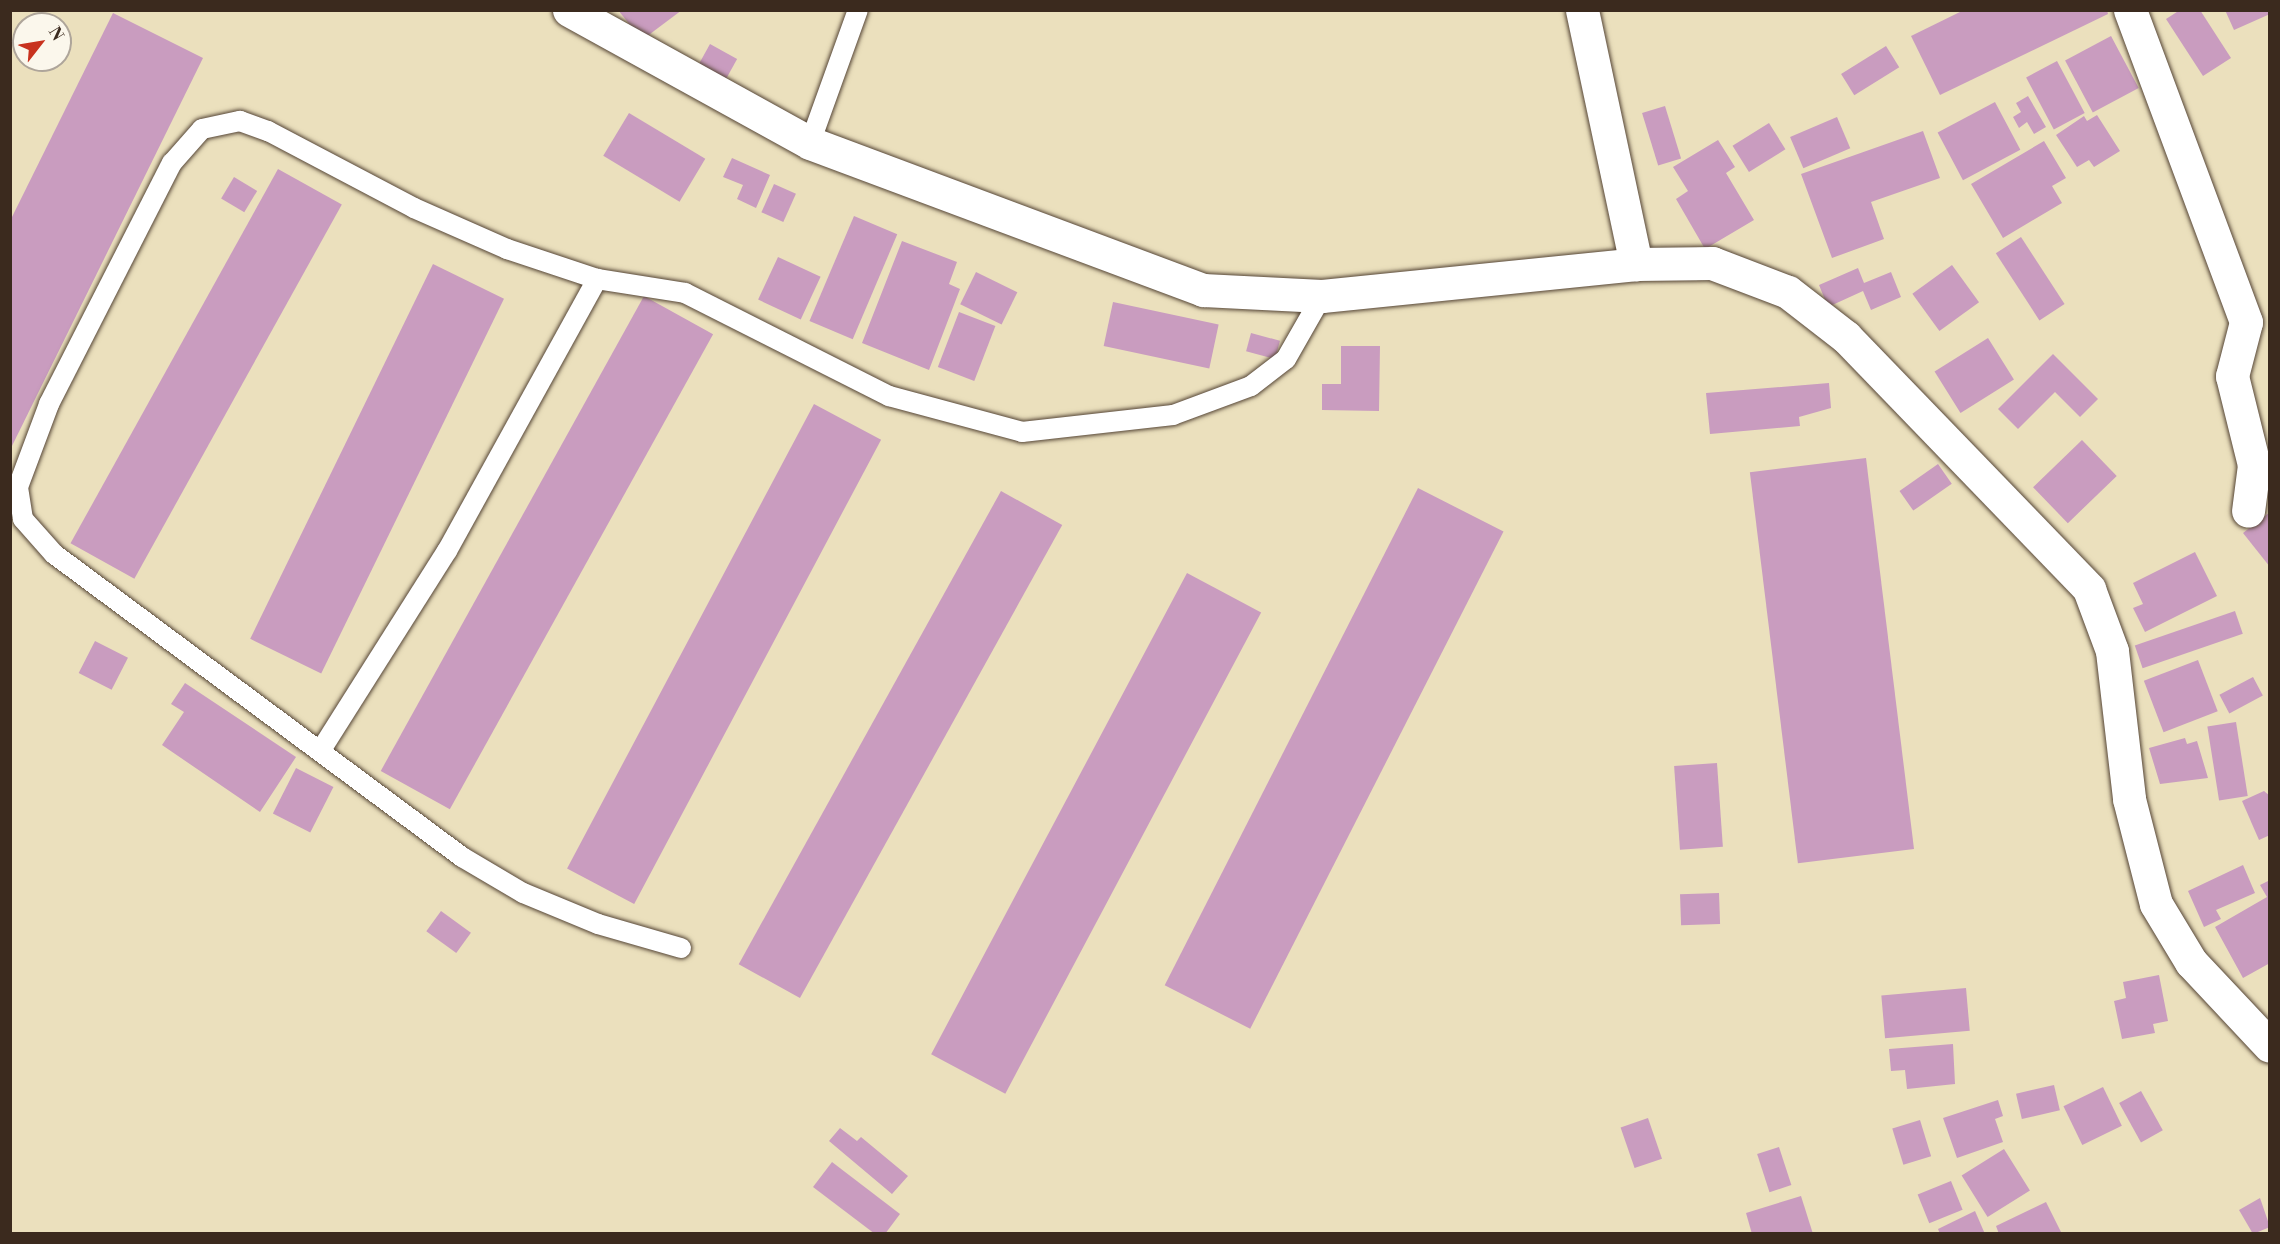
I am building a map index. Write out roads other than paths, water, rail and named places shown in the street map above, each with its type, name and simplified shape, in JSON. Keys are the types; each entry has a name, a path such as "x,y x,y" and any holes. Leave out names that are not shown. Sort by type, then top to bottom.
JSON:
{"street":[{"path":"569,10 810,143 1203,290 1322,296 1636,264 1712,263 1788,292 1846,337 2078,572 2112,651 2129,799 2156,904 2191,963 2270,1046"},
{"path":"1582,10 1636,264"},
{"path":"2130,10 2246,322 2232,376 2254,465 2248,511"}],"lane":[{"path":"810,143 858,10"},
{"path":"681,948 598,924 523,893 380,799 321,750 54,554 23,519 18,487 49,404 172,163 202,129 240,121 424,213 507,249 597,279 685,293 889,396 1022,432 1173,415 1251,386 1286,359 1322,296"},
{"path":"321,750 447,551 597,279"}]}
